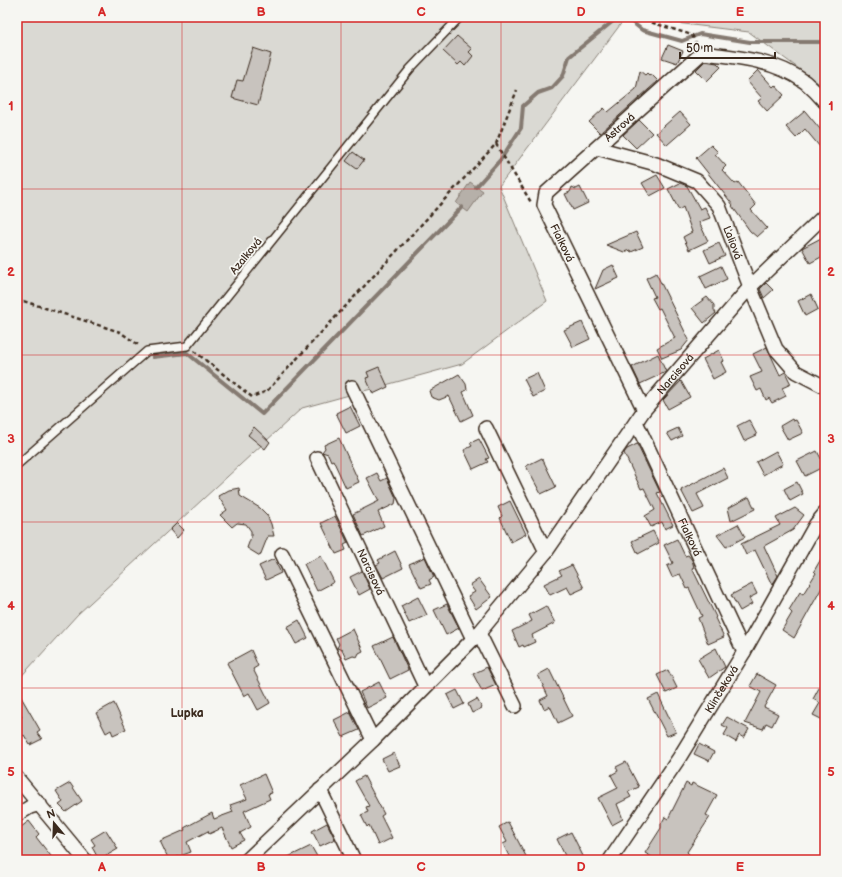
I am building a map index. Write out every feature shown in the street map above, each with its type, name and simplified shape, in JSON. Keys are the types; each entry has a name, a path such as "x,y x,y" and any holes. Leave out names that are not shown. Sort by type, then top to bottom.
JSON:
{"street":[{"name":"Astrová","path":"538,205 546,193 702,53 739,57 775,66 805,82 825,102"},
{"name":"Ľaliová","path":"597,148 656,164 697,181 719,206 776,349 796,372 825,387"},
{"name":"Fialková","path":"538,205 644,410"},
{"name":"Narcisová","path":"248,860 373,740 476,636 546,552 644,410 750,287 825,215"},
{"path":"352,387 476,636 515,706"},
{"name":"Fialková","path":"636,422 744,652"},
{"path":"486,428 546,552"},
{"name":"Narcisová","path":"317,458 425,686"},
{"name":"Klinčeková","path":"610,860 679,758 744,652 816,524 825,513"},
{"path":"282,554 373,740"},
{"path":"17,778 85,860"},
{"path":"320,790 354,860"},
{"path":"17,815 30,807 40,804"}],"lane":[{"name":"Azalková","path":"187,346 410,69 460,17"},
{"path":"17,465 147,351 187,346"}],"path":[{"path":"650,17 650,22 692,35 694,39"},
{"path":"187,346 252,397 267,391 496,144 517,90"},
{"path":"496,144 538,205"},
{"path":"17,299 120,332 147,351"}],"shaded area":[{"path":"17,17 626,17 499,186 547,301 462,364 302,408 78,614 17,681"},
{"path":"627,17 825,17 825,88 749,32"},
{"path":"470,182 483,191 468,212 456,203"}],"building":[{"path":"457,36 472,49 469,52 473,56 465,66 461,62 458,65 443,51"},
{"path":"668,45 683,51 677,63 662,58"},
{"path":"253,48 271,54 258,105 232,98 237,80 243,81"},
{"path":"705,61 717,63 721,67 707,81 696,70"},
{"path":"758,70 773,87 775,85 784,95 767,111 758,101 762,98 747,81"},
{"path":"640,71 645,75 647,73 650,76 651,74 658,81 600,133 589,122 604,108 608,112 636,89"},
{"path":"805,111 825,135 825,153 805,129 796,138 786,127"},
{"path":"680,112 691,124 667,145 656,133"},
{"path":"639,120 652,133 636,148 623,135"},
{"path":"711,145 718,152 715,154 726,166 722,170 735,184 738,182 756,205 751,210 767,228 757,237 750,231 732,206 733,205 696,158"},
{"path":"353,152 364,160 357,169 346,161"},
{"path":"657,175 665,188 650,196 642,183"},
{"path":"680,183 687,186 700,209 705,207 710,218 699,222 708,241 689,250 683,237 692,232 683,207 679,210 668,189"},
{"path":"572,187 576,189 580,187 588,203 573,210 565,194 570,192"},
{"path":"636,232 643,247 631,252 630,250 624,252 606,245"},
{"path":"825,236 825,255 810,263 802,248"},
{"path":"719,243 725,256 710,263 704,250"},
{"path":"613,265 619,278 595,289 603,270"},
{"path":"721,266 727,279 706,289 700,276"},
{"path":"656,273 689,340 681,350 662,358 657,348 675,338 660,308 658,309 652,298 655,297 646,278"},
{"path":"766,283 773,290 764,298 760,289"},
{"path":"811,294 818,309 805,316 798,301"},
{"path":"707,297 714,305 714,310 716,313 704,323 692,308"},
{"path":"582,322 590,339 573,347 564,330"},
{"path":"767,347 780,375 785,372 791,384 782,388 786,396 772,403 769,398 766,400 761,389 757,391 750,377 762,372 753,354"},
{"path":"719,350 724,361 721,362 726,372 713,379 703,359"},
{"path":"658,354 666,372 640,384 632,367"},
{"path":"379,367 388,387 373,394 366,378 369,377 367,372"},
{"path":"537,373 545,391 533,397 524,379"},
{"path":"459,374 466,384 467,390 463,392 473,415 461,421 449,396 439,400 431,397 429,391"},
{"path":"681,381 690,397 668,409 663,400"},
{"path":"350,406 360,426 346,433 336,413"},
{"path":"792,419 793,421 796,420 803,433 788,440 780,426"},
{"path":"749,420 757,435 744,441 737,426"},
{"path":"254,427 270,442 265,449 248,435"},
{"path":"678,428 682,436 672,441 667,433"},
{"path":"339,438 359,482 346,488 333,460 331,461 328,454 322,452 325,448 324,445"},
{"path":"479,439 489,458 486,459 488,462 473,469 464,450 472,446 470,443"},
{"path":"637,444 660,492 657,493 673,525 665,529 662,522 651,527 645,516 655,510 644,488 641,489 624,453 627,449"},
{"path":"776,451 783,464 763,475 756,462"},
{"path":"817,451 825,466 805,476 797,461"},
{"path":"542,458 556,487 541,494 526,466"},
{"path":"723,468 728,478 697,494 704,508 693,513 681,490"},
{"path":"377,473 381,481 387,478 396,498 395,504 378,512 384,526 363,536 353,514 379,501 367,478"},
{"path":"797,482 803,494 790,501 784,489"},
{"path":"239,488 240,496 260,508 267,515 271,524 274,536 268,536 260,556 247,548 251,537 251,531 246,524 237,523 232,527 220,515 227,510 218,496 229,490"},
{"path":"749,497 755,509 731,521 728,508"},
{"path":"510,501 526,534 511,542 500,518 502,516 498,507"},
{"path":"795,508 804,515 793,530 764,546 778,576 772,585 755,550 746,555 741,544 780,525 776,518"},
{"path":"335,516 348,543 344,545 346,550 336,554 321,523"},
{"path":"177,523 184,530 177,538 170,530"},
{"path":"738,524 745,537 726,547 717,535"},
{"path":"653,531 659,543 638,554 632,541"},
{"path":"677,539 685,556 688,555 692,560 694,567 692,568 724,637 708,644 698,618 702,616 689,588 687,589 680,574 672,577 667,566 673,563 664,545"},
{"path":"395,551 403,568 383,578 376,565 380,563 378,560"},
{"path":"825,552 825,582 794,638 782,630 792,613 789,610 800,592 803,594 816,573 814,571"},
{"path":"321,556 334,582 317,591 304,564"},
{"path":"425,557 434,577 429,580 431,584 421,588 409,564"},
{"path":"274,559 281,573 266,580 259,566"},
{"path":"572,565 584,588 571,594 567,587 550,595 544,584 562,575 559,571"},
{"path":"362,571 370,589 359,595 350,577"},
{"path":"479,579 492,597 476,609 468,596 475,592 470,585"},
{"path":"752,584 757,594 749,598 752,604 740,611 731,595"},
{"path":"418,597 427,615 409,623 401,606"},
{"path":"447,604 459,628 446,635 434,610"},
{"path":"546,606 555,623 532,635 535,642 524,647 523,645 519,647 512,631 532,621 529,615"},
{"path":"299,620 308,638 296,644 287,627"},
{"path":"353,629 363,651 359,653 357,657 353,656 346,659 342,650 337,648 339,644 336,638"},
{"path":"393,637 408,670 390,679 374,646"},
{"path":"716,648 725,667 709,678 698,659"},
{"path":"251,650 258,666 253,669 270,703 258,710 249,693 244,696 227,663"},
{"path":"487,667 496,685 482,691 473,674"},
{"path":"549,669 572,716 558,723 550,706 544,709 540,700 548,696 538,675"},
{"path":"668,670 677,688 666,693 657,675"},
{"path":"757,674 776,685 764,707 778,714 772,726 766,723 763,729 745,723 761,692 750,686"},
{"path":"825,677 825,721 813,715 820,703 813,699"},
{"path":"379,682 387,698 367,708 360,692"},
{"path":"17,690 40,730 37,732 42,739 30,745 24,735 17,739 17,720 22,717 17,710"},
{"path":"457,690 464,704 454,709 447,695"},
{"path":"658,694 676,732 667,736 648,699"},
{"path":"477,699 482,708 472,713 468,704"},
{"path":"114,703 126,729 113,735 111,730 106,733 96,713"},
{"path":"350,712 359,730 343,737 334,720"},
{"path":"727,717 749,729 744,738 739,735 736,742 724,735 728,728 722,725"},
{"path":"699,744 714,752 709,761 694,754"},
{"path":"394,753 400,766 388,771 382,759"},
{"path":"626,762 639,787 628,792 631,797 617,804 623,819 612,825 598,798 618,788 611,775 618,771 616,767"},
{"path":"264,774 272,793 268,794 270,799 244,811 251,827 240,833 244,840 231,847 222,828 209,834 208,831 187,842 191,852 169,860 160,841 185,830 184,828 212,813 214,819 233,812 230,805 247,799 240,785"},
{"path":"364,776 384,814 381,816 392,838 378,845 369,825 367,827 361,815 368,812 366,807 369,806 355,781"},
{"path":"70,783 82,801 66,812 59,805 63,802 56,791"},
{"path":"686,783 691,786 692,783 717,795 706,815 710,817 687,852 689,854 686,860 657,860 645,853 661,828 661,824 665,817 668,819"},
{"path":"29,821 39,834 36,837 54,860 17,860 17,830"},
{"path":"508,822 528,860 511,860 503,844 507,842 499,827"},
{"path":"327,823 335,839 320,846 312,831"},
{"path":"106,830 118,849 99,860 92,847 95,845 91,839"},
{"path":"571,832 585,860 567,860 557,839"},
{"path":"311,846 319,860 282,860"}],"waterway":[{"path":"476,187 501,159 521,128 523,106 538,93 552,88 563,76 569,57 618,17"},
{"path":"626,17 642,30 682,41 700,34 750,42 821,42 825,37"},
{"path":"153,357 187,353 262,414 462,207"}],"district":[{"name":"Lupka","path":"187,713"}]}
